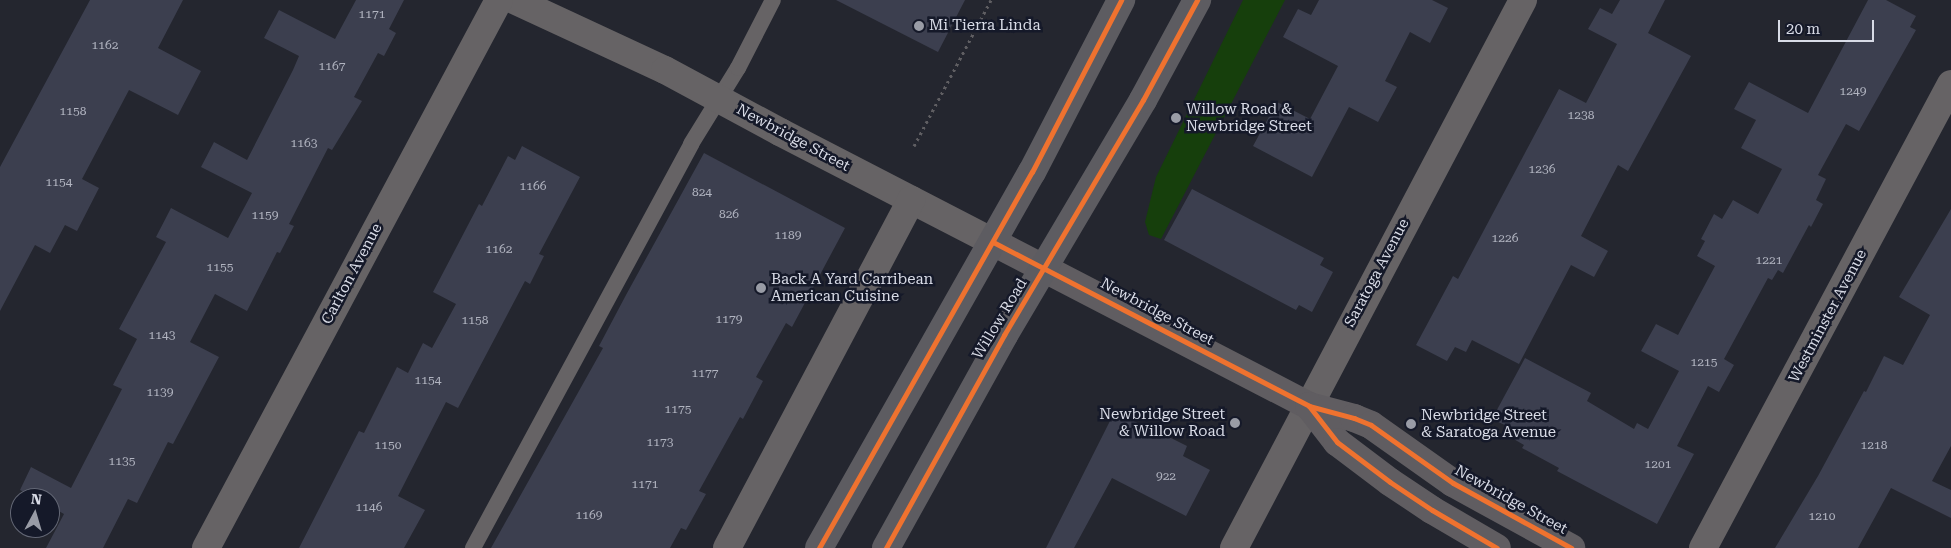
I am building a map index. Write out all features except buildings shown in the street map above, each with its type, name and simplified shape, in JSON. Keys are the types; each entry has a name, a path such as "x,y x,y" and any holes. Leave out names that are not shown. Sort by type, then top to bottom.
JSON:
{"main road":[{"path":"819,548 1036,164 1121,0"},
{"name":"Willow Road","path":"886,548 1004,335 1143,100 1197,0"},
{"name":"Newbridge Street","path":"993,242 1308,406 1354,418 1371,425 1453,483 1571,548"},
{"name":"Newbridge Street","path":"1308,406 1337,442 1390,482 1432,510 1497,548"}],"street":[{"name":"Carlton Avenue","path":"206,548 499,0"},
{"name":"Newbridge Street","path":"514,0 665,70 993,242"},
{"name":"Saratoga Avenue","path":"1234,548 1523,0"},
{"name":"Westminster Avenue","path":"1703,548 1951,84"},
{"path":"727,548 911,200"}],"lane":[{"path":"474,548 691,144 738,68 773,0"}],"path":[{"path":"914,146 990,0"}],"green space":[{"path":"1243,0 1285,0 1161,239 1149,235 1145,222 1156,177"}],"cycle path":[{"path":"819,548 1032,172 1121,0"},
{"path":"886,548 1004,335 1143,100 1197,0"},
{"path":"993,242 1309,406 1354,418 1371,425 1453,483 1571,548"},
{"path":"1309,406 1337,442 1390,482 1432,510 1497,548"}],"place":[{"name":"Mi Tierra Linda","path":"919,26"},
{"name":"Willow Road & Newbridge Street","path":"1176,118"},
{"name":"Back A Yard Carribean American Cuisine","path":"761,288"},
{"name":"Newbridge Street & Willow Road","path":"1235,423"},
{"name":"Newbridge Street & Saratoga Avenue","path":"1411,424"}]}
